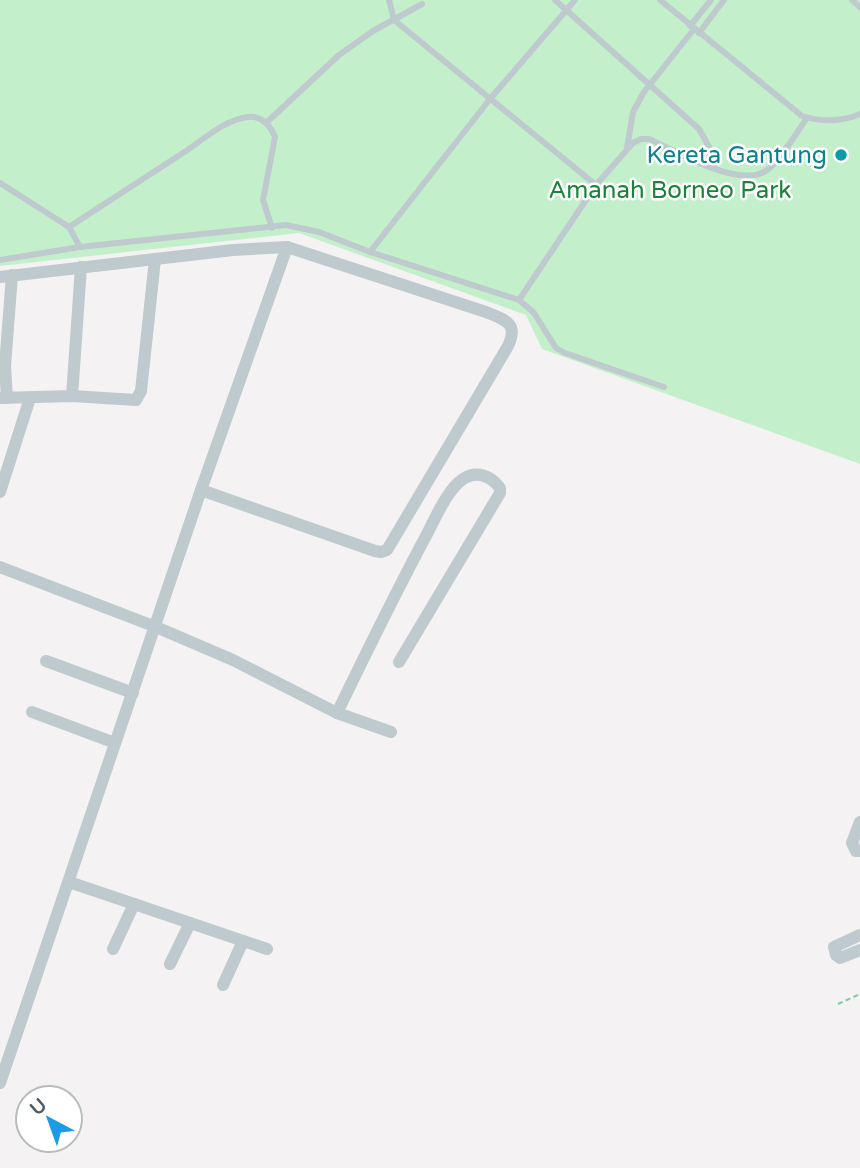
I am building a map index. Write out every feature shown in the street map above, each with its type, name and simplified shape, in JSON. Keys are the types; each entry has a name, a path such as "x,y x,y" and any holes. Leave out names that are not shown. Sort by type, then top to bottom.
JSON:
{"street":[{"path":"155,259 139,397 132,401 72,396 4,398 6,276 233,250 288,247 500,318 511,326 512,336 387,550 374,551 201,490"},
{"path":"0,1083 201,490 288,247"},
{"path":"72,396 81,267"},
{"path":"0,492 30,398"},
{"path":"337,713 411,564 450,494 461,480 472,475 489,477 500,488 500,493 399,662"},
{"path":"0,567 156,627 233,660 337,713 391,732"},
{"path":"46,661 133,693"},
{"path":"32,712 115,743"},
{"path":"860,822 852,842 856,851 860,851"},
{"path":"69,882 267,949"},
{"path":"113,949 134,904"},
{"path":"170,964 190,923"},
{"path":"860,935 834,947 840,958 860,950"},
{"path":"223,985 243,942"}],"lane":[{"path":"389,0 394,20 596,185"},
{"path":"555,0 699,129 709,147 713,168"},
{"path":"370,252 490,99 575,0"},
{"path":"660,0 802,116 816,121 837,120 860,114"},
{"path":"626,150 633,112 650,85 694,29 711,0"},
{"path":"694,29 724,0"},
{"path":"852,0 860,7"},
{"path":"266,123 340,55 373,31 422,4"},
{"path":"69,227 221,128 249,116 266,123 272,128 275,137 263,200 272,228"},
{"path":"519,300 596,185 633,143 649,139 713,168 740,177 756,176 769,169 807,118"},
{"path":"0,183 69,227 79,247"},
{"path":"0,260 79,247 286,225 299,226 519,300 534,313 552,344 565,353 664,387"}],"path":[{"path":"838,1004 860,994"}],"green space":[{"name":"Amanah Borneo Park","path":"0,0 860,0 860,464 542,349 526,315 299,233 0,266"}],"place":[{"name":"Kereta Gantung","path":"841,155"}]}
